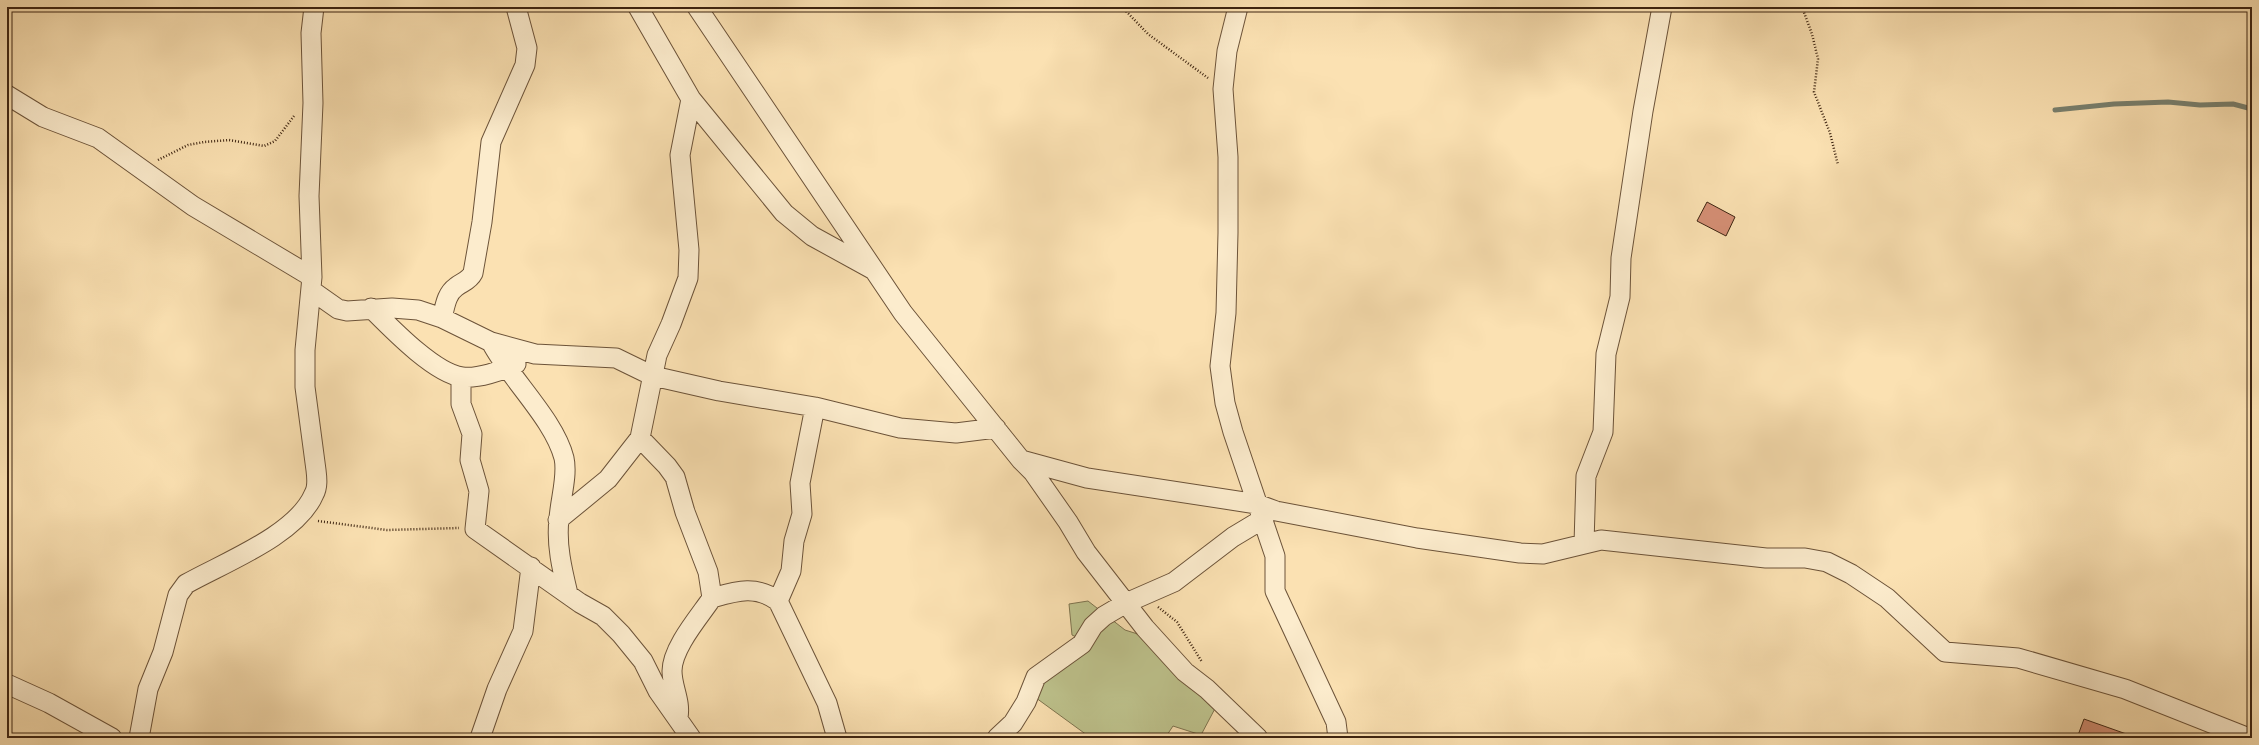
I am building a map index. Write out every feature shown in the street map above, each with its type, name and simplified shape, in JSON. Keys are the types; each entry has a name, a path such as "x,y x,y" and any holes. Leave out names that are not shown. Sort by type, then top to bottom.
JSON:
{"street":[{"path":"139,738 148,689 163,652 178,595 186,584 261,544 292,522 315,494 317,484 304,387 305,350 312,284 309,196 312,92 311,33 314,7"},
{"path":"442,318 448,295 456,286 470,277 473,273 484,209 489,149 525,65 527,48 516,7"},
{"path":"638,7 691,99 784,213 812,236 875,271"},
{"path":"697,7 903,313 1021,460 1033,472 1068,522 1086,552 1145,628 1185,672 1207,689 1258,738"},
{"path":"1238,7 1227,51 1223,89 1228,157 1228,225 1226,313 1220,366 1225,402 1275,556 1275,590 1336,722 1338,738"},
{"path":"1584,544 1586,476 1603,432 1606,354 1620,297 1623,244 1643,111 1662,7"},
{"path":"7,95 43,117 98,138 193,206 312,284 338,309 347,311 371,308 408,309 442,318 491,342 535,354 616,358 653,376 719,391 815,407 900,428 956,433 996,428"},
{"path":"558,520 608,479 640,438 657,355 671,324 688,278 689,250 680,155 691,99"},
{"path":"371,308 414,349 439,366 460,377 469,377 506,369 535,354"},
{"path":"491,342 506,369 529,397 561,448 564,460 564,472 558,520 559,551 568,594"},
{"path":"460,377 462,404 472,434 470,460 479,491 475,529 568,594 603,616 644,661 658,691 678,717 691,738"},
{"path":"778,601 791,570 794,541 802,514 800,483 815,407"},
{"path":"640,438 667,466 675,477 685,512 708,572 712,598"},
{"path":"1021,460 1087,478 1260,511 1276,511 1388,533 1520,553 1543,554 1601,540 1627,541 1766,558 1805,558 1827,562 1851,574 1886,598 1945,652 2018,658 2125,689 2249,738"},
{"path":"997,738 1013,723 1026,702 1036,678 1082,644 1093,626 1104,616 1126,603 1174,582 1233,537 1260,511"},
{"path":"480,738 497,689 523,631 531,567"},
{"path":"678,717 678,702 672,673 673,663 678,649 712,598 744,589 769,594 778,601 827,703 837,738"},
{"path":"7,684 49,703 112,738"}],"path":[{"path":"1122,7 1148,34 1223,89"},
{"path":"1802,7 1812,34 1818,59 1814,92 1830,133 1838,165"},
{"path":"155,161 188,145 204,142 229,140 264,146 275,141 312,92"},
{"path":"292,522 312,520 387,530 475,529"}],"green space":[{"path":"1088,601 1125,630 1144,636 1219,701 1201,735 1173,726 1165,738 1091,738 1032,695 1040,681 1087,642 1072,635 1069,604"}],"building":[{"path":"1707,202 1735,217 1726,236 1697,221"},
{"path":"2084,719 2132,736 2132,738 2077,738"}],"waterway":[{"path":"2055,110 2114,104 2168,102 2200,105 2233,104 2252,109"}]}
